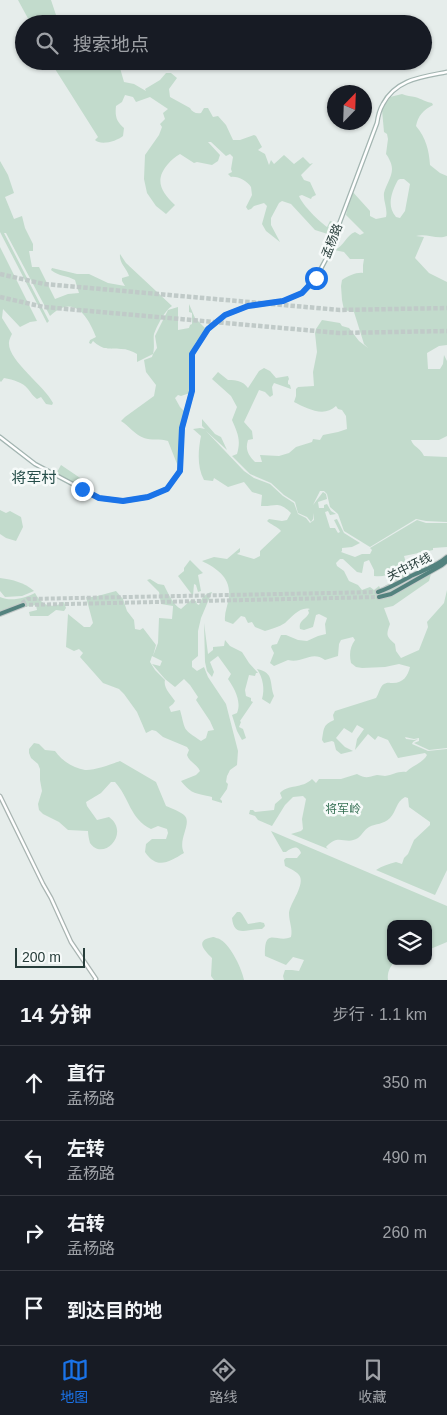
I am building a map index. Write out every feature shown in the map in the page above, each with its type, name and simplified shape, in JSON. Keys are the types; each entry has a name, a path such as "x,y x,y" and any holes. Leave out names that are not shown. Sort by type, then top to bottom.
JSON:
{"highway":[{"name":"关中环线","path":"378,592 391,588 440,563 447,557"},
{"name":"关中环线","path":"379,597 390,594 447,561"},
{"path":"0,613 22,604"}],"main road":[{"name":"孟杨路","path":"0,437 35,464 99,498 123,501 148,497 167,489 180,471 182,428 192,391 192,354 208,329 225,315 248,306 283,301 302,293 316,278 326,259 382,106 388,96 397,86 405,82 447,72"},
{"path":"0,796 71,942 95,980"}],"green space":[{"path":"18,0 51,0 56,15 26,15"},
{"path":"56,70 121,70 124,82 134,84 146,91 145,89 160,80 166,73 171,73 177,78 169,89 170,97 196,113 201,113 204,108 208,108 213,117 218,116 226,125 233,140 256,136 262,147 258,150 265,154 269,165 271,160 274,164 284,155 294,164 303,157 310,164 313,163 301,175 304,180 310,182 316,195 311,199 302,195 299,196 308,209 327,227 330,221 336,223 331,235 315,230 291,204 282,201 271,218 271,225 280,242 266,231 262,224 267,206 264,203 248,210 246,207 252,195 251,187 242,179 231,177 228,174 232,172 233,157 230,154 226,156 211,142 208,142 220,155 218,161 212,165 194,163 180,154 170,161 164,170 161,175 161,186 175,205 166,214 156,206 147,193 144,179 145,155 159,135 162,127 160,124 165,119 163,113 168,109 150,97 136,102 133,97 125,95 122,102 116,106 116,116 124,128 123,136 117,140 101,143 95,140 98,137"},
{"name":"将军岭","path":"402,94 432,103 433,105 420,116 416,126 426,144 430,165 447,176 447,236 416,236 424,237 415,258 429,273 447,282 447,345 439,346 427,353 428,369 440,369 443,364 444,355 447,361 447,436 439,440 411,440 424,456 447,457 447,522 416,519 370,547 344,531 338,514 330,507 327,494 324,491 320,491 313,505 323,492 326,494 327,499 318,502 319,508 324,508 324,505 327,504 331,511 336,514 330,515 328,511 325,512 330,528 335,528 338,533 340,532 334,520 337,519 344,533 360,543 352,547 342,548 341,552 355,557 362,554 370,554 372,550 370,548 417,520 426,523 447,523 447,547 433,548 433,550 404,556 407,566 388,575 374,576 374,570 369,560 364,562 362,573 357,572 343,559 336,563 344,571 349,581 358,585 362,590 370,587 374,590 379,586 381,590 386,585 396,582 395,579 398,576 396,572 406,568 408,575 402,586 384,594 386,598 431,574 429,581 393,606 384,608 390,624 388,635 395,644 396,651 401,658 419,650 428,627 427,622 444,603 447,590 447,748 429,750 414,743 419,741 419,738 405,737 406,739 414,740 418,739 412,744 428,751 447,749 447,870 435,895 376,870 396,862 402,864 414,840 430,825 430,822 409,807 408,798 405,797 399,802 387,820 369,827 358,838 353,840 335,840 326,847 328,849 291,834 303,829 302,819 306,799 303,796 293,797 285,805 272,826 249,814 250,810 255,812 274,810 275,804 282,798 280,793 283,790 304,784 312,779 316,783 319,779 341,779 357,774 367,777 406,772 427,755 425,753 398,758 388,740 378,736 375,740 368,734 355,750 357,739 364,729 357,725 352,733 344,728 336,738 345,747 353,751 341,754 336,750 334,742 324,743 322,740 325,727 334,720 333,715 335,711 376,698 383,685 397,683 402,680 410,667 399,664 385,667 356,667 351,663 350,657 351,648 355,640 353,637 341,640 338,656 325,660 315,656 293,661 288,660 274,666 270,663 274,653 271,647 277,644 281,635 307,641 326,634 325,624 327,618 319,614 316,615 313,627 304,630 300,629 301,622 309,613 308,610 310,609 306,608 293,615 285,623 265,631 255,627 252,622 248,623 245,617 241,616 233,624 225,621 229,597 228,584 218,571 202,561 214,557 227,559 240,548 240,552 237,554 254,559 260,556 260,551 281,531 267,521 269,519 287,520 291,513 279,505 261,506 262,495 252,492 244,482 228,487 214,478 213,481 204,480 200,470 199,459 201,436 193,429 205,429 202,426 202,419 215,434 221,437 227,450 206,431 244,471 254,478 270,484 294,503 298,514 306,518 310,523 314,520 313,513 311,522 307,517 298,513 295,502 271,483 250,474 232,456 237,454 239,445 232,420 237,407 231,396 212,379 218,372 228,380 240,381 248,388 259,371 264,368 270,371 276,378 288,376 288,384 291,389 274,383 272,387 273,395 270,397 265,392 259,390 244,422 252,431 253,439 248,440 247,449 255,462 262,462 260,455 279,456 289,453 296,447 312,442 313,439 320,440 323,435 347,429 346,416 336,406 331,410 321,412 294,402 298,387 314,386 313,372 317,352 315,333 322,320 340,323 342,326 349,328 359,341 368,348 364,344 354,312 344,310 341,286 342,280 355,274 363,273 364,259 350,259 344,252 334,250 355,232 360,235 364,233 346,215 351,190 370,211 370,216 376,219 386,217 384,193 392,169 386,154 388,139 387,134 384,132 382,110 390,97","holes":["404,179 410,184 405,211 400,218 396,217 393,213 391,198 398,180"]},
{"path":"0,161 8,175 14,193 5,197 14,219 22,216 25,228 33,244 33,251 29,251 32,267 39,267 55,299 68,294 79,293 75,280 54,272 51,270 52,268 77,274 89,274 108,283 125,286 122,278 129,276 121,261 120,254 126,263 172,306 164,315 154,334 153,354 137,362 137,354 131,351 103,348 93,341 91,344 89,343 90,340 96,337 84,314 72,307 58,310 50,316 6,233 4,233 49,321 47,323 0,232"},
{"path":"0,247 37,321 20,327 3,309 2,318 12,334 9,341 10,349 20,365 49,396 53,403 52,405 46,404 41,397 37,399 26,387 18,382 4,378 0,381"},
{"path":"189,304 195,318 207,330 193,348 190,393 178,395 175,398 185,412 179,429 179,469 168,441 144,438 121,421 154,396 156,385 146,372 144,360 152,357 157,348 155,336 168,310 178,307 178,330 189,328 192,324 192,313 189,312"},
{"path":"61,465 92,486 89,492 56,474"},
{"path":"0,510 6,513 10,511 21,517 23,527 16,541 0,534"},
{"path":"190,560 203,573 198,575 201,591 198,592 194,584 193,596 178,576 184,571"},
{"path":"0,578 22,583 34,591 22,596 5,597 0,591"},
{"path":"150,579 164,585 173,602 181,609 191,600 196,601 199,605 207,594 212,592 201,618 198,631 198,656 192,661 192,667 197,671 204,667 208,677 226,704 238,751 237,765 230,770 227,776 227,789 220,799 222,803 212,800 212,797 191,791 181,781 196,775 200,771 188,757 189,750 187,747 163,737 156,731 152,730 146,733 137,712 124,694 119,689 103,683 80,657 83,653 79,649 74,651 66,647 68,614 84,627 90,627 93,623 86,597 94,597 116,591 123,599 127,611 134,620 135,629 140,630 143,628 156,645 153,656 158,643 159,618 172,619 173,606 161,604 159,592 147,580","holes":["152,656 162,661 160,666 152,664 175,687 184,679 198,697 196,700 210,721 214,730 208,731 206,738 201,741 186,729 180,710 171,712 169,707 175,701 166,689 165,680 150,662"]},
{"path":"35,593 41,601 48,605 51,606 64,602 66,608 64,611 56,610 48,616 30,616 29,612 37,610 36,605 0,614 0,597 18,599"},
{"path":"204,623 208,654 213,650 213,647 224,646 225,640 230,646 242,652 258,673 255,676 249,675 245,690 246,696 251,698 253,702 240,721 239,727 243,729 246,738 242,740 232,715 237,713 239,704 235,691 228,679 231,674 218,656 210,662 214,672 212,677 207,671"},
{"path":"257,669 267,673 269,676 274,696 270,704 262,699 263,684"},
{"path":"34,743 39,744 45,750 55,751 64,761 81,769 93,769 120,761 156,782 166,806 180,812 186,818 187,822 182,842 184,853 163,863 150,858 145,852 146,844 152,839 166,839 167,829 158,826 151,829 138,820 115,782 111,782 101,793 86,802 97,820 109,817 115,823 116,837 108,847 102,849 95,848 90,843 88,831 68,830 59,822 43,814 39,810 38,804 42,791 40,769 29,753 29,749"},
{"path":"271,831 447,906 447,942 432,948 432,920 387,920 387,965 392,965 389,970 388,980 284,980 285,970 299,971 304,960 293,957 286,965 265,956 265,947 269,938 286,939 291,937 289,913 301,883 299,875 285,866 284,860 286,858 297,858 301,853 300,850 292,848 283,852"},
{"path":"237,912 242,914 248,924 260,922 264,923 265,926 262,929 239,930 233,924 232,918"},
{"path":"213,937 229,947 244,980 214,980 211,976 212,958 202,943 207,938"}],"tunnel":[{"path":"0,274 44,284 340,310 447,308"},
{"path":"0,297 44,307 339,333 447,331"},
{"path":"22,603 28,599 378,592"},
{"path":"23,605 379,597"}],"district":[{"name":"将军村","path":"34,477"}],"route":[{"path":"82,489 99,498 123,501 148,497 167,489 180,471 182,428 192,391 192,354 208,329 225,315 248,306 283,301 302,293 316,278"}]}
